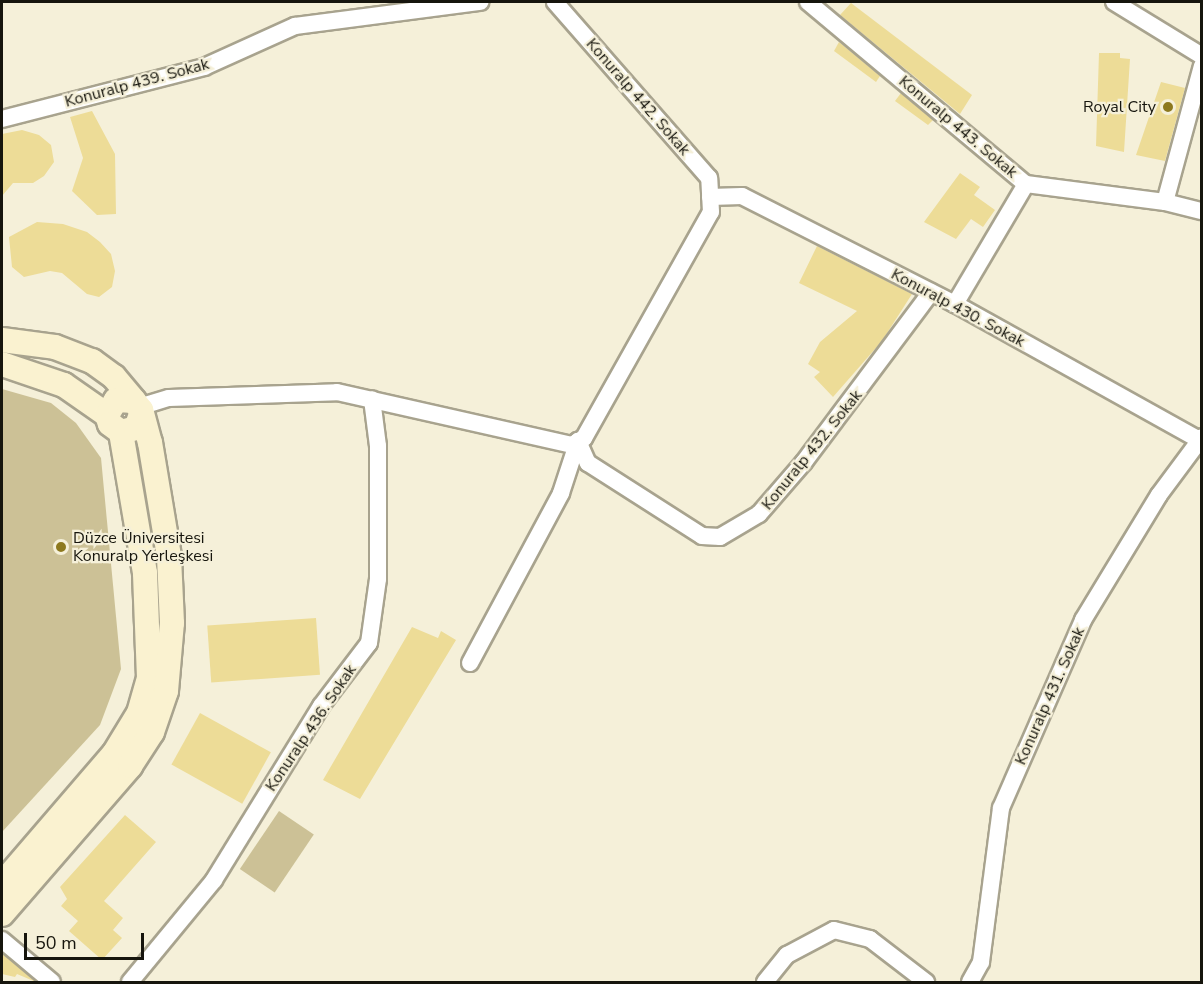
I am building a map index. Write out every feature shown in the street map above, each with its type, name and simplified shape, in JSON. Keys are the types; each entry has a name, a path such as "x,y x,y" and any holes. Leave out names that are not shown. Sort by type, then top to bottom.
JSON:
{"main road":[{"path":"2,340 55,347 92,361 114,377 138,407 150,443 169,555 172,623 166,691 152,732 130,766 2,914"},
{"path":"2,364 27,370 64,385 114,424"},
{"path":"2,884 114,754 139,713 149,678 145,573 114,424 116,400 138,407"}],"street":[{"name":"Konuralp 439. Sokak","path":"2,119 204,67 295,26 480,2"},
{"name":"Konuralp 442. Sokak","path":"555,2 709,178 710,197"},
{"path":"1114,2 1202,56"},
{"name":"Konuralp 443. Sokak","path":"814,4 1026,184 1165,202 1202,211"},
{"path":"1165,202 1202,66"},
{"path":"955,304 1026,184"},
{"name":"Konuralp 430. Sokak","path":"710,197 742,196 955,304 1200,439"},
{"path":"470,663 561,494 578,441 711,212 710,197"},
{"name":"Konuralp 432. Sokak","path":"578,441 588,463 702,536 720,537 759,514 804,462 931,292"},
{"path":"138,407 169,398 337,393 372,399 572,446 578,441"},
{"name":"Konuralp 436. Sokak","path":"130,982 214,880 321,706 369,643 378,579 378,446 372,399"},
{"name":"Konuralp 431. Sokak","path":"970,982 981,962 1001,808 1083,620 1159,495 1200,439"},
{"path":"765,982 787,955 834,930 870,939 926,982"},
{"path":"2,940 52,982"}],"shaded area":[{"name":"Düzce Üniversitesi Konuralp Yerleşkesi","path":"2,389 51,403 76,423 101,458 121,669 100,725 2,832"},
{"path":"279,811 314,834 275,893 240,869"}],"building":[{"path":"851,3 972,95 960,114 840,15"},
{"path":"839,42 880,76 876,82 834,51"},
{"path":"1099,53 1120,53 1120,58 1130,59 1124,152 1096,146"},
{"path":"1161,82 1185,88 1165,161 1136,155"},
{"path":"901,93 933,120 928,125 895,101"},
{"path":"92,111 115,154 116,214 97,215 72,191 83,158 70,117"},
{"path":"22,130 39,135 51,145 54,162 44,176 33,183 13,183 2,196 2,134"},
{"path":"960,173 980,187 974,195 995,210 983,227 971,219 956,239 924,222"},
{"path":"37,222 63,224 87,232 100,242 111,254 115,271 112,287 99,297 87,294 62,273 50,271 24,277 12,267 9,237"},
{"path":"817,246 912,294 882,341 833,397 814,377 820,372 808,364 820,342 857,311 799,283"},
{"path":"316,618 320,675 211,682 207,626"},
{"path":"412,627 438,638 441,631 456,640 360,799 323,780"},
{"path":"200,713 271,752 242,804 171,765"},
{"path":"125,815 156,842 104,901 123,918 113,930 122,938 102,960 69,931 78,921 61,906 67,899 60,887"},
{"path":"2,953 36,982 17,974 15,977 2,974"}],"place":[{"name":"Royal City","path":"1168,107"},
{"name":"Düzce Üniversitesi Konuralp Yerleşkesi","path":"61,547"}]}
